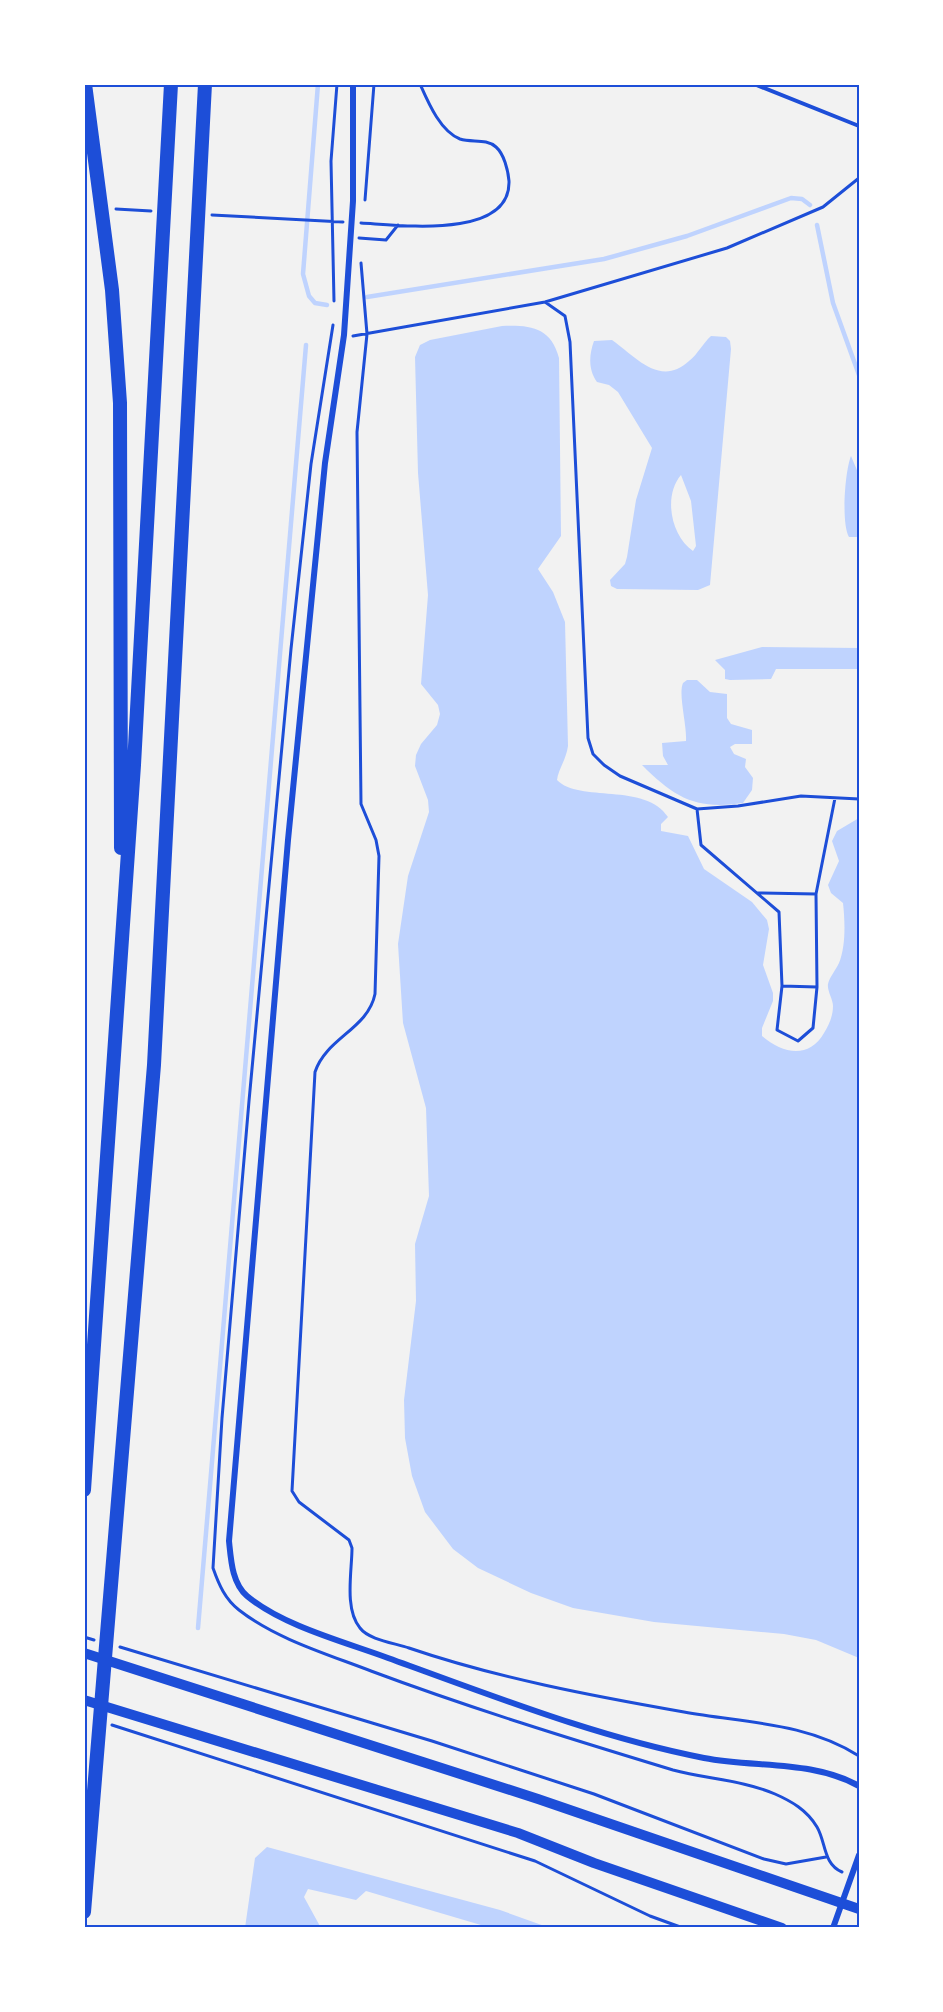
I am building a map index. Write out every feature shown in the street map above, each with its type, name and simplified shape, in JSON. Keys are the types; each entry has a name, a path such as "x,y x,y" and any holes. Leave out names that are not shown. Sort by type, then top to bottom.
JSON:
{"highway":[{"path":"85,84 112,290 120,403 120,977"},
{"path":"84,1490 147,561 171,84"},
{"path":"84,1912 154,1065 207,84"}],"main road":[{"path":"84,1653 165,1677 538,1799 859,1909"},
{"path":"84,1700 518,1833 594,1863 782,1928"}],"street":[{"path":"353,84 353,201 344,335 324,463 289,828 229,1541 231,1566 246,1595 282,1617 437,1675 586,1727 681,1752 729,1762 812,1769 841,1776 859,1786"},
{"path":"833,1928 859,1855"}],"lane":[{"path":"754,84 859,126"},
{"path":"344,335 352,336"}],"path":[{"path":"334,303 331,161 337,84"},
{"path":"364,208 374,84"},
{"path":"201,214 398,225 468,223 482,219 501,205 509,187 506,164 496,146 484,141 460,138 448,130 438,118 420,84"},
{"path":"352,336 545,302 727,248 823,207 859,178"},
{"path":"107,209 154,212"},
{"path":"360,249 362,218"},
{"path":"359,238 386,240 398,225"},
{"path":"360,259 367,334 357,432 361,804 376,840 379,856 375,994 367,1015 328,1047 315,1072 308,1156 292,1491 299,1502 349,1540 352,1548 352,1615 365,1633 430,1655 548,1684 662,1708 806,1731 844,1746 859,1756"},
{"path":"545,302 565,316 570,342 588,738 593,754 620,776 697,809 738,806 801,796 859,799"},
{"path":"115,1646 432,1741 583,1791 764,1859 786,1864 826,1857 817,1826 807,1813 771,1792 675,1770 475,1709 333,1657 272,1630 238,1610 221,1591 213,1568 222,1418 291,649 311,464 333,323"},
{"path":"697,809 701,844 779,912 782,986 777,1030 798,1041 813,1029 817,987 816,894 835,798"},
{"path":"756,893 816,894"},
{"path":"782,986 817,987"},
{"path":"84,1637 105,1643"},
{"path":"106,1723 535,1861 650,1916 683,1928"}],"water":[{"path":"502,326 522,326 538,330 551,340 559,358 561,536 538,569 553,592 565,622 568,746 557,780 567,787 580,791 629,796 658,806 668,817 661,824 661,831 688,836 704,869 752,902 767,920 769,929 763,965 773,993 773,1001 762,1028 762,1036 787,1050 803,1050 811,1047 818,1041 829,1024 833,1003 828,984 839,963 844,941 843,903 831,893 828,885 839,861 832,841 837,831 859,818 859,1658 816,1640 784,1634 654,1622 573,1608 531,1593 478,1568 453,1549 425,1512 412,1476 405,1438 404,1400 416,1301 415,1244 429,1196 426,1108 403,1023 398,944 408,876 429,812 428,800 415,766 416,755 421,744 437,725 440,714 438,705 421,684 428,595 418,473 415,357 420,345 430,340"},
{"path":"711,336 726,337 730,341 731,349 710,585 698,590 617,589 611,586 610,580 625,564 636,500 652,448 618,392 609,385 597,382 594,377 590,362 594,341 612,340 648,367 668,371 678,369 689,361","holes":["681,475 691,501 696,546 693,551 679,536 672,515 672,494"]},
{"path":"851,456 859,475 859,537 849,537 845,521 846,485"},
{"path":"762,647 859,648 859,669 776,669 771,679 725,679 725,670 715,660"},
{"path":"687,680 697,680 710,692 727,694 727,718 731,724 752,730 752,744 735,744 730,747 734,754 746,759 745,767 753,778 752,790 743,803 712,805 687,799 665,786 642,765 668,765 663,756 662,743 686,741 682,688 683,683"},
{"path":"267,1847 500,1910 550,1928 491,1928 366,1891 356,1900 308,1889 304,1897 321,1928 245,1928 255,1858"}],"waterway":[{"path":"318,84 303,274 309,296 315,303 327,305"},
{"path":"367,297 604,259 687,236 791,198 802,199 810,205"},
{"path":"817,225 833,303 859,375"},
{"path":"198,1628 306,345"}]}
